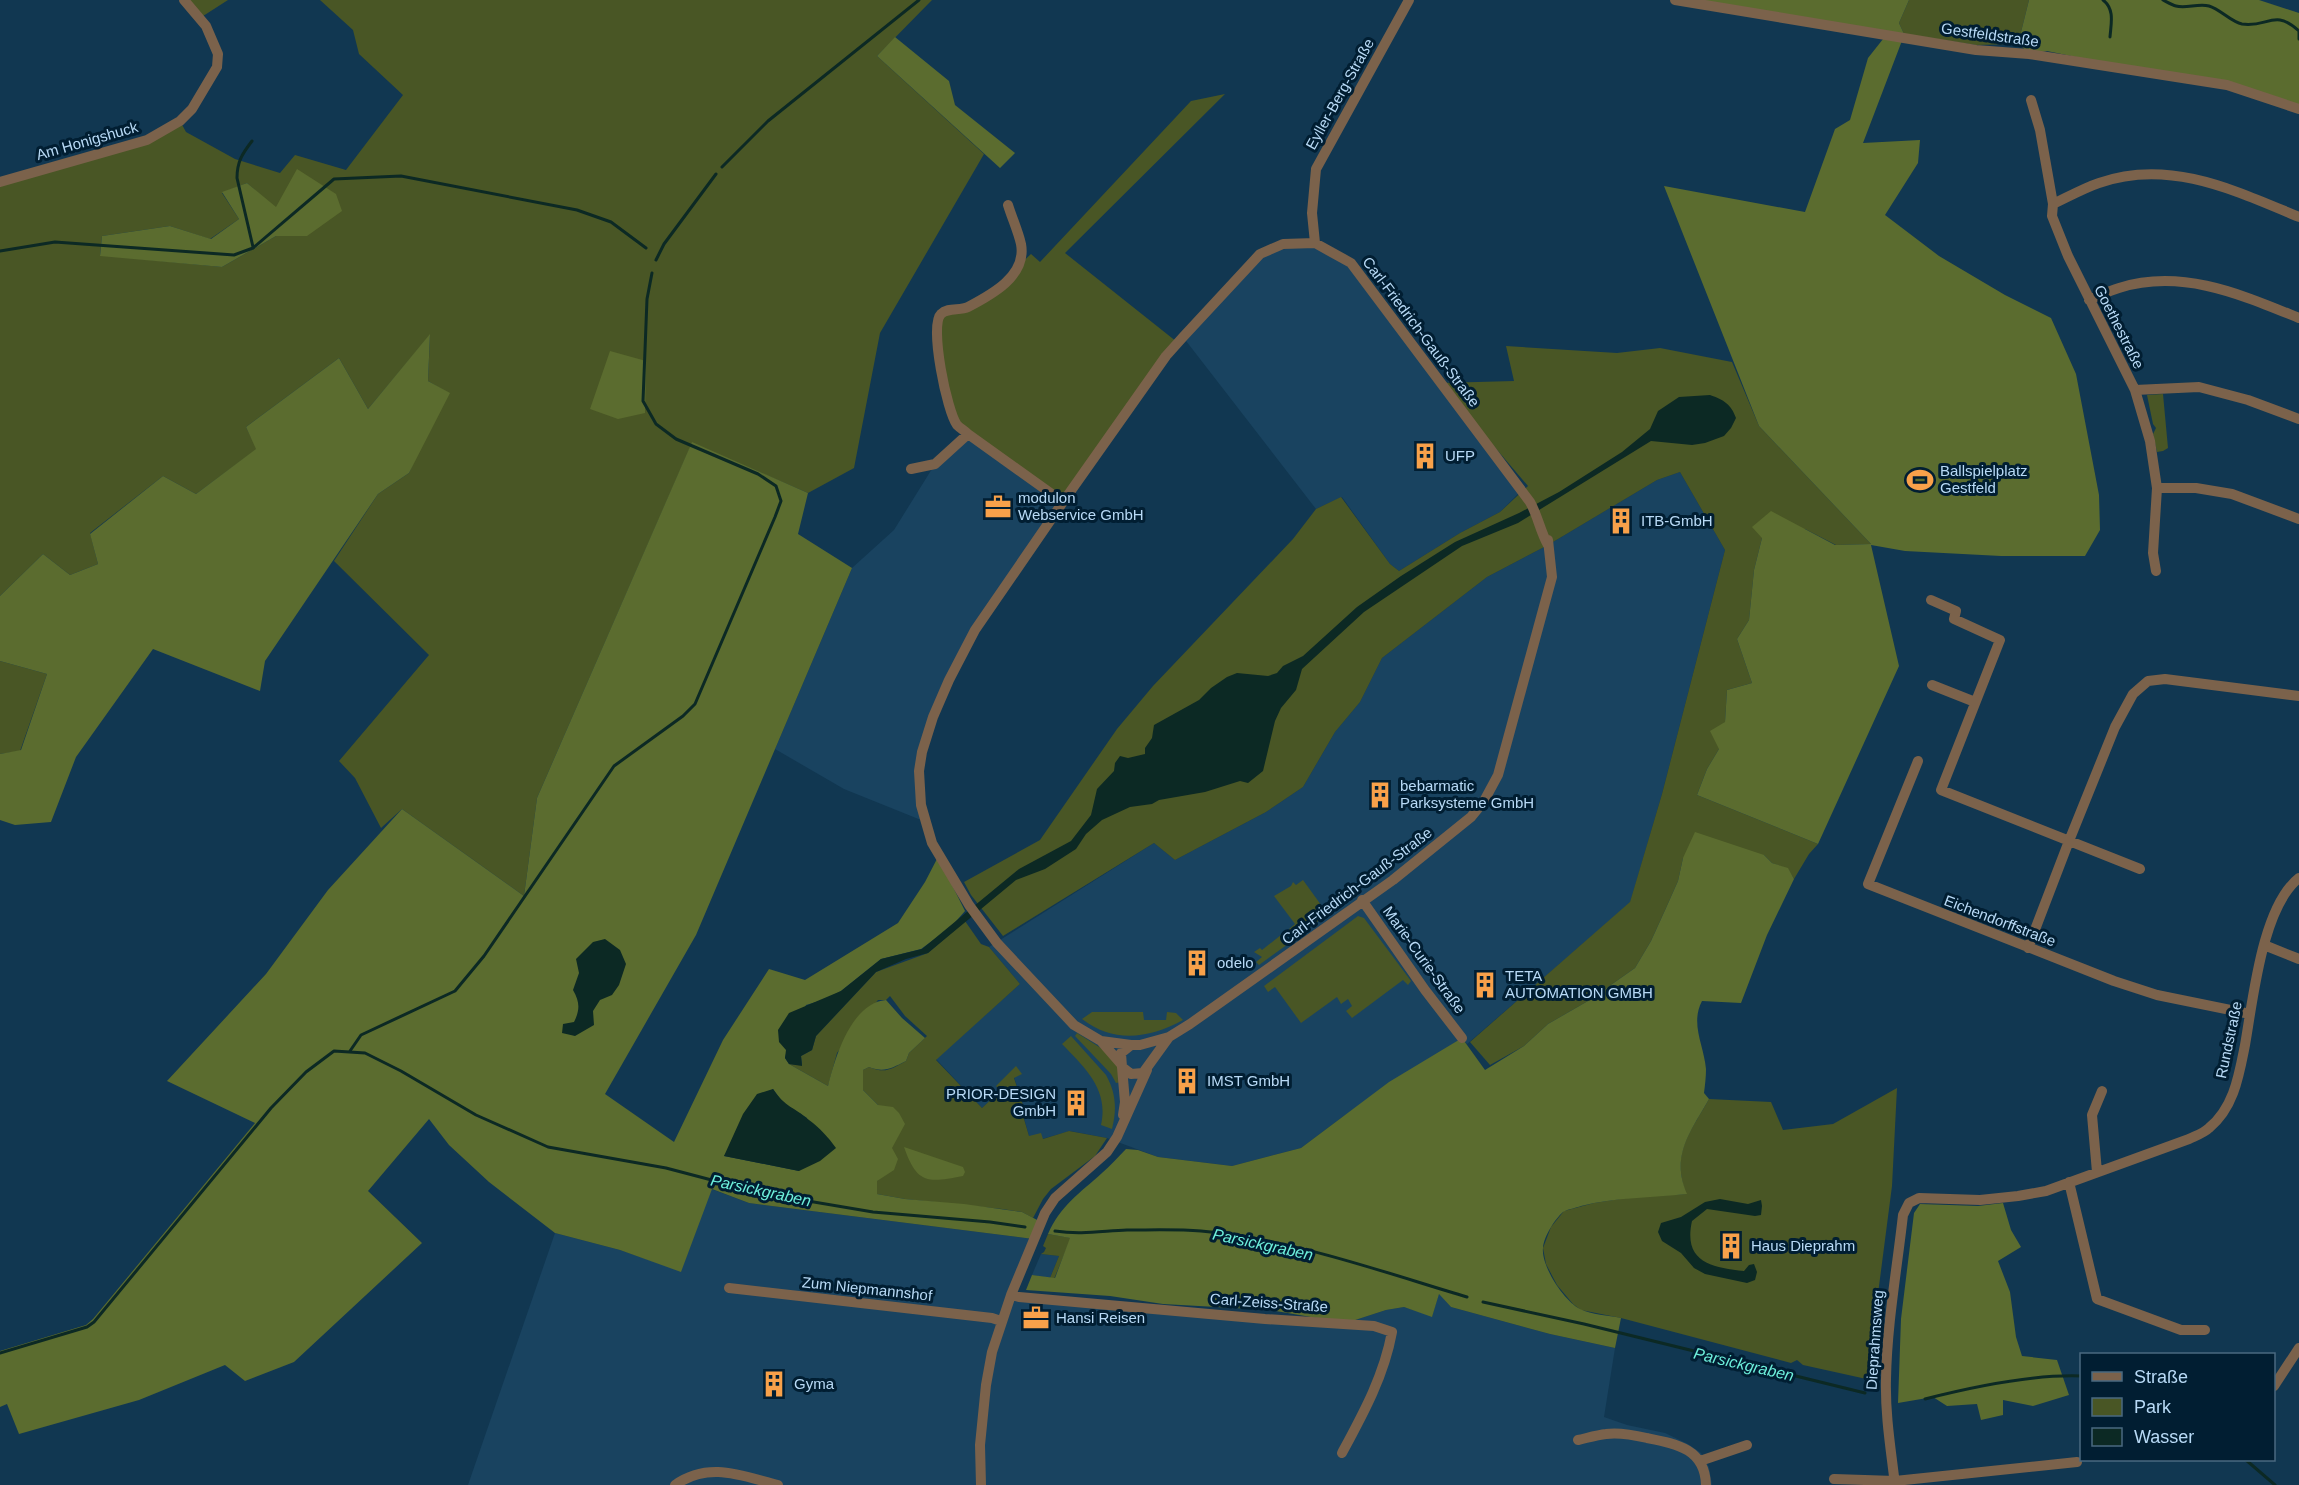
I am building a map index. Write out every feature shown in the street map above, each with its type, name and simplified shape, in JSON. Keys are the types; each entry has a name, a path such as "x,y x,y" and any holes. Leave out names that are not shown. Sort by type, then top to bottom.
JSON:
{"street":[{"name":"Am Honigshuck","path":"0,182 147,140 180,121 192,109 217,67 218,54 206,26 184,0"},
{"name":"Eyller-Berg-Straße","path":"1315,243 1312,213 1316,170 1409,0"},
{"name":"Gestfeldstraße","path":"1675,0 1976,50 2029,54 2227,85 2299,110"},
{"name":"Goethestraße","path":"2031,100 2040,130 2053,204 2052,216 2068,256 2135,390 2150,441 2157,488 2153,553 2156,571"},
{"path":"2053,204 2100,182 2137,175 2179,175 2224,186 2299,218"},
{"path":"1008,205 1021,246 1020,263 1006,284 965,308 948,310 940,314 936,323 939,361 956,424 1063,502"},
{"name":"Carl-Friedrich-Gauß-Straße","path":"1101,1041 1136,1045 1169,1037 1255,980 1362,900 1393,880 1470,817 1484,801 1498,775 1552,578 1552,561 1548,545 1549,532 1530,502 1351,263 1315,243 1283,244 1260,254 1166,356 1063,502 966,646 933,717 922,752 919,771 921,805 938,857 997,943 1074,1025 1101,1041 1122,1066 1125,1101 1120,1130"},
{"path":"2089,300 2120,288 2155,281 2179,282 2209,285 2234,292 2299,318"},
{"path":"2135,390 2199,387 2248,400 2299,419"},
{"path":"911,469 935,464 968,434"},
{"path":"2157,488 2196,488 2232,494 2299,519"},
{"path":"1931,600 1956,611 1954,619 2000,640 1941,790 2140,869"},
{"path":"2028,948 2068,841 2115,728 2133,694 2148,681 2165,679 2299,696"},
{"path":"1932,684 1976,702"},
{"name":"Eichendorffstraße","path":"1918,761 1868,884 2114,981 2157,995 2250,1014"},
{"name":"Rundstraße","path":"1909,1203 1919,1198 1962,1200 2018,1197 2046,1191 2189,1139 2209,1129 2225,1109 2238,1080 2264,945 2272,919 2284,893 2299,878"},
{"name":"Marie-Curie-Straße","path":"1362,900 1462,1038"},
{"path":"2264,945 2299,959"},
{"name":"Carl-Friedrich-Gauß-Straße","path":"981,1485 980,1445 986,1385 1001,1321 1041,1222 1055,1198 1107,1152 1120,1130 1148,1067 1169,1037"},
{"path":"1136,1045 1148,1052 1148,1067 1135,1075 1126,1072 1122,1066 1121,1053 1136,1045"},
{"path":"2097,1172 2092,1115 2102,1091"},
{"path":"2069,1182 2097,1299 2181,1330 2205,1330"},
{"name":"Dieprahmsweg","path":"1895,1483 1887,1414 1886,1377 1903,1215 1909,1203"},
{"name":"Zum Niepmannshof","path":"729,1288 992,1318 1001,1321"},
{"name":"Carl-Zeiss-Straße","path":"1011,1295 1265,1319 1374,1326 1392,1332 1388,1352 1371,1401 1342,1453"},
{"path":"2275,1384 2299,1348"},
{"path":"1578,1440 1606,1434 1630,1434 1674,1444 1700,1461 1705,1470 1707,1485"},
{"path":"1700,1461 1747,1445"},
{"path":"1834,1479 1895,1483 2077,1462"},
{"path":"675,1485 686,1478 706,1471 730,1473 778,1485"}],"shaded area":[{"path":"1315,243 1351,263 1521,491 1500,512 1460,533 1399,571 1390,564 1342,497 1316,509 1183,337 1260,254"},
{"path":"968,434 1063,502 975,630 922,752 926,822 844,789 775,749 852,568 894,530 935,464"},
{"path":"1680,472 1725,550 1662,794 1630,903 1467,1044 1462,1038 1341,1118 1301,1148 1232,1166 1158,1157 1107,1138 1070,1131 1042,1139 1029,1136 1024,1118 1027,1117 1014,1077 996,1086 1000,1091 982,1108 936,1059 1020,984 989,947 1154,843 1175,860 1266,812 1303,787 1335,732 1360,702 1382,658 1487,577 1548,545 1657,480"},
{"path":"711,1189 749,1203 1033,1239 1011,1294 1346,1323 1386,1310 1404,1307 1432,1316 1439,1293 1451,1307 1550,1334 1615,1348 1604,1417 1627,1425 1665,1433 1688,1444 1701,1453 1709,1467 1712,1485 468,1485 555,1233 620,1250 681,1271"},
{"path":"1041,1254 1059,1256 1050,1278 1032,1275"}],"green space":[{"path":"184,0 228,0 200,18"},
{"path":"320,0 932,0 877,56 984,154 880,333 854,468 808,493 692,443 537,798 524,896 402,809 381,828 355,778 339,761 429,655 334,561 378,494 409,473 445,391 428,381 430,335 368,409 339,358 246,427 257,449 196,494 163,476 90,533 98,564 70,575 43,554 0,596 0,183 147,140 180,121 186,132 235,159 280,173 295,155 346,170 403,95 359,54 353,30","holes":["247,183 307,236 276,236 222,267 100,255 102,236 170,226 210,239 239,219 222,193"]},
{"path":"1675,0 1909,0 1899,23 1904,34 1903,38 1863,143 1920,140 1918,163 1885,215 1939,256 2005,295 2051,318 2076,374 2099,495 2100,530 2085,556 2001,556 1905,551 1871,545 1899,666 1818,844 1697,795 1707,769 1719,749 1710,731 1725,722 1727,690 1752,683 1737,639 1749,620 1754,570 1762,538 1752,527 1771,511 1835,545 1871,544 1759,426 1664,186 1805,212 1835,129 1850,120 1868,58 1887,34"},
{"path":"1909,0 2029,0 2018,44 1976,45 1904,34 1899,23"},
{"path":"2029,0 2259,0 2299,13 2299,109 2265,96 2047,51 2031,54 2018,44"},
{"path":"895,37 949,81 955,105 1015,153 1000,168 877,56"},
{"path":"1225,94 1065,253 1177,342 1063,502 956,424 939,361 940,314 985,297 1031,254 1040,262 1191,101"},
{"path":"297,169 336,194 342,211 307,236 276,236 222,267 100,256 102,236 170,226 211,239 239,219 222,192 247,183 276,207"},
{"path":"430,334 428,381 450,393 409,473 378,494 265,661 260,691 153,649 76,757 51,822 15,825 0,820 0,754 21,750 47,674 0,661 0,596 43,554 70,575 98,564 90,534 163,476 196,494 256,449 246,427 339,358 368,409"},
{"path":"1506,346 1617,353 1660,348 1732,362 1759,426 1871,544 1836,545 1805,529 1762,538 1754,570 1749,620 1737,639 1752,683 1727,690 1725,722 1719,749 1707,769 1697,795 1818,844 1794,879 1788,869 1772,863 1764,855 1683,858 1678,881 1651,941 1635,968 1588,1001 1548,1024 1524,1046 1490,1065 1470,1042 1630,902 1662,794 1725,550 1680,472 1657,480 1548,545 1487,577 1382,658 1360,702 1335,732 1303,787 1266,812 1175,860 1154,843 1003,936 971,895 964,882 1040,840 1117,729 1153,686 1293,539 1316,509 1341,497 1390,564 1399,571 1460,533 1500,512 1528,486 1440,383 1514,381"},
{"path":"610,351 646,361 645,413 618,419 590,409"},
{"path":"2163,394 2168,448 2157,452 2153,434 2156,428 2153,424 2147,395"},
{"path":"692,442 808,493 798,534 852,568 696,935 605,1094 674,1142 723,1040 769,969 805,980 898,923 925,882 938,857 965,911 950,928 921,949 881,959 841,991 826,999 806,1005 785,1058 789,1064 828,1086 840,1047 854,1021 874,1003 886,1000 925,1038 909,1053 906,1061 888,1069 879,1070 869,1067 863,1070 863,1090 878,1105 893,1107 905,1124 892,1148 898,1159 894,1170 877,1181 877,1194 1022,1212 1041,1222 1033,1239 749,1203 712,1189 681,1272 620,1250 555,1233 489,1182 449,1145 429,1119 368,1191 422,1243 294,1362 245,1381 225,1365 139,1400 19,1434 7,1404 0,1407 0,1351 86,1325 93,1319 255,1123 167,1081 266,974 328,890 402,809 524,896 537,798","holes":["773,1089 783,1103 807,1118 799,1171 724,1156"]},
{"path":"0,661 47,674 20,751 0,754"},
{"path":"1695,832 1764,855 1772,863 1788,868 1794,879 1767,935 1741,1003 1702,1001 1697,1026 1706,1069 1704,1093 1709,1099 1690,1133 1682,1156 1682,1180 1687,1194 1607,1201 1570,1209 1563,1212 1545,1238 1543,1255 1546,1264 1567,1299 1585,1311 1621,1318 1615,1348 1550,1334 1451,1307 1439,1294 1432,1317 1404,1307 1386,1310 1346,1323 1270,1310 1163,1304 1110,1296 1026,1290 1032,1275 1055,1278 1070,1238 1048,1234 1058,1215 1126,1149 1138,1150 1158,1157 1232,1166 1301,1148 1389,1082 1462,1038 1485,1070 1524,1046 1548,1024 1588,1001 1635,968 1651,941 1678,881 1683,858"},
{"path":"1303,880 1324,909 1332,903 1336,908 1295,938 1289,929 1295,924 1274,896 1291,886 1293,882 1296,885"},
{"path":"1358,916 1364,918 1411,981 1408,985 1403,980 1352,1018 1346,1011 1352,1006 1348,999 1341,1004 1337,997 1301,1023 1275,987 1268,992 1264,986"},
{"path":"965,921 981,944 989,947 1020,984 936,1060 982,1108 1000,1091 996,1086 1016,1066 1022,1074 1014,1078 1027,1117 1024,1119 1029,1136 1041,1133 1043,1139 1069,1131 1107,1138 1095,1156 1051,1189 1033,1218 1022,1212 877,1194 877,1181 892,1148 878,1105 863,1090 863,1070 869,1067 888,1070 906,1061 909,1053 927,1036 905,1016 890,996 886,1000 878,1000 837,1053 828,1086 789,1064 802,1065 801,1056 812,1050 816,1036 876,972 928,953"},
{"path":"1281,935 1288,944 1259,965 1256,962 1262,957 1254,952 1260,948 1262,950"},
{"path":"1092,1012 1143,1012 1144,1020 1166,1020 1167,1012 1176,1013 1183,1020 1158,1031 1132,1036 1119,1035 1094,1027 1082,1019"},
{"path":"1077,1033 1104,1050 1119,1068 1121,1082 1116,1083 1111,1074 1075,1036"},
{"path":"1071,1036 1106,1075 1112,1088 1115,1115 1112,1129 1101,1125 1102,1101 1093,1080 1062,1044"},
{"path":"1897,1088 1892,1186 1875,1317 1871,1380 1803,1365 1797,1360 1791,1363 1621,1318 1581,1310 1557,1285 1546,1264 1543,1248 1551,1227 1564,1211 1594,1203 1633,1197 1686,1194 1682,1180 1682,1155 1689,1133 1709,1099 1771,1102 1783,1130 1833,1124"},
{"path":"904,1147 963,1167 965,1172 963,1176 940,1180 925,1178 914,1168"},
{"path":"2003,1203 2011,1230 2021,1247 1998,1261 2010,1292 2016,1337 2022,1356 2057,1360 2069,1395 2033,1406 2003,1400 2003,1415 1981,1420 1977,1404 1947,1406 1933,1397 1898,1403 1901,1319 1914,1213 1920,1204 1978,1206"},
{"path":"1048,1234 1071,1238 1054,1279 1050,1278 1059,1256 1041,1254 1046,1248 1043,1246"}],"water":[{"path":"1710,395 1726,403 1736,418 1724,436 1692,445 1651,441 1518,523 1462,546 1364,612 1302,669 1296,690 1281,708 1275,721 1263,771 1248,783 1240,781 1205,792 1130,807 1102,820 1086,834 1076,849 1045,869 1016,880 928,953 906,959 876,972 816,1036 812,1050 801,1056 802,1066 789,1064 785,1058 786,1050 779,1042 778,1030 789,1013 841,991 881,959 922,949 1019,869 1071,841 1091,815 1097,789 1114,771 1115,763 1120,756 1128,758 1145,754 1145,748 1152,738 1154,725 1199,700 1227,677 1237,673 1268,676 1277,673 1283,666 1303,656 1357,607 1401,576 1455,542 1559,492 1622,452 1650,429 1658,411 1679,397"},
{"path":"605,939 620,950 626,964 619,985 612,995 600,1000 593,1011 594,1025 575,1036 562,1033 563,1024 574,1022 578,1010 577,998 573,990 579,973 576,959 593,942"},
{"path":"773,1089 786,1103 820,1129 836,1148 820,1161 799,1171 724,1156 743,1114 757,1094"},
{"path":"1720,1199 1748,1204 1761,1200 1761,1215 1707,1209 1692,1221 1690,1235 1692,1246 1702,1260 1721,1267 1744,1271 1749,1265 1754,1264 1757,1272 1755,1280 1747,1283 1705,1274 1694,1268 1681,1253 1662,1241 1658,1232 1661,1223 1681,1217 1705,1202"}],"waterway":[{"path":"722,167 768,121 919,0"},
{"path":"2103,0 2111,12 2110,37"},
{"path":"2163,0 2180,7 2209,6 2242,24 2283,21 2299,31 2299,39"},
{"path":"252,141 241,158 237,178 253,247"},
{"path":"656,260 664,244 716,174"},
{"path":"0,251 55,242 234,255 253,248 334,179 401,176 577,210 611,222 646,248"},
{"path":"350,1051 361,1035 455,991 484,956 614,766 683,716 695,704 775,517 781,501 776,486 758,474 676,439 656,424 643,401 647,299 652,273"},
{"path":"0,1353 87,1327 94,1322 271,1108 306,1072 334,1051 365,1053 401,1071 476,1115 548,1147 666,1168 761,1193 873,1212 1025,1227"},
{"name":"Parsickgraben","path":"1055,1231 1083,1233 1183,1230 1235,1235 1335,1257 1467,1297"},
{"name":"Parsickgraben","path":"1483,1302 1584,1324 1865,1393"},
{"name":"Parsickgraben","path":"1925,1399 2023,1379 2080,1376"},
{"name":"Parsickgraben","path":"2247,1461 2275,1485"}],"place":[{"name":"UFP","path":"1425,456"},
{"name":"Ballspielplatz Gestfeld","path":"1920,480"},
{"name":"modulon Webservice GmbH","path":"998,507"},
{"name":"ITB-GmbH","path":"1621,521"},
{"name":"bebarmatic Parksysteme GmbH","path":"1380,795"},
{"name":"odelo","path":"1197,963"},
{"name":"TETA AUTOMATION GMBH","path":"1485,985"},
{"name":"IMST GmbH","path":"1187,1081"},
{"name":"PRIOR-DESIGN GmbH","path":"1076,1103"},
{"name":"Haus Dieprahm","path":"1731,1246"},
{"name":"Hansi Reisen","path":"1036,1318"},
{"name":"Gyma","path":"774,1384"}]}
